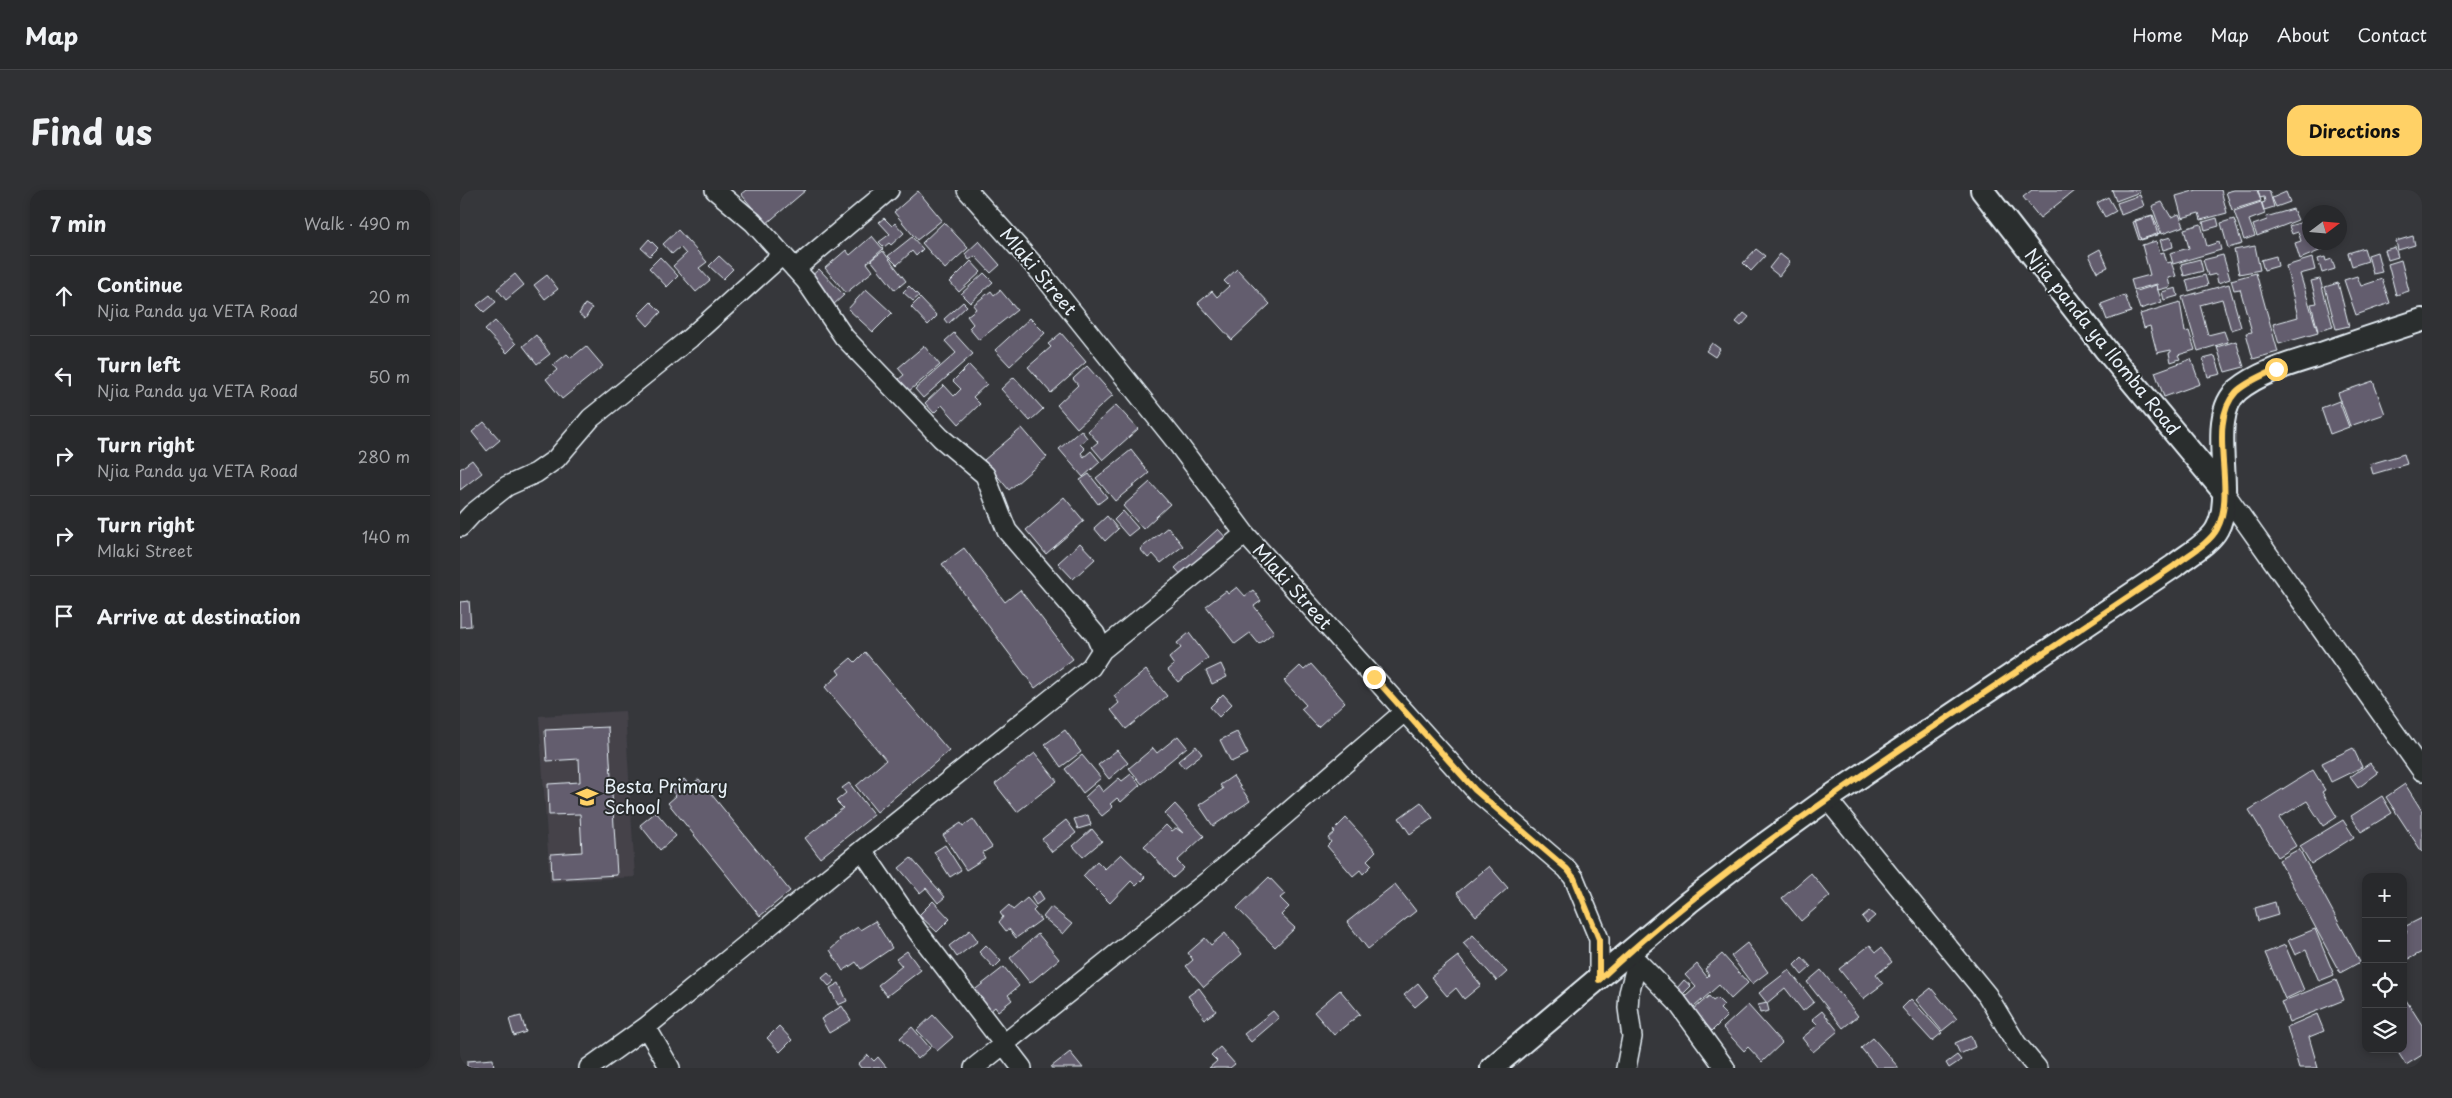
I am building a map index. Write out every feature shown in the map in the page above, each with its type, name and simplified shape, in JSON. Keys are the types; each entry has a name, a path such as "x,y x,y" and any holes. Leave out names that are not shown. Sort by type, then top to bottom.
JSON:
{"street":[{"path":"715,190 753,222 806,281 844,337 940,438 985,475 992,486 1006,531 1096,634 1102,650"},
{"path":"460,527 472,514 507,486 536,473 556,459 591,418 690,338 788,262 890,190"},
{"name":"Mlaki Street","path":"967,190 1042,274 1178,444 1245,534 1475,790 1560,861 1571,874 1599,939 1599,980"},
{"name":"Njia panda ya Ilomba Road","path":"1982,190 2106,350 2224,492"},
{"path":"1492,1068 1599,980 1633,958 1754,852 1827,799 2174,566 2214,534 2220,521 2224,492 2222,430 2230,400 2238,390 2276,369 2422,320"},
{"path":"2224,492 2422,771"},
{"path":"589,1068 646,1027 862,850 1091,667 1102,650 1245,534"},
{"path":"974,1068 1219,872 1404,712"},
{"path":"1827,799 1987,995 2016,1043 2037,1068"},
{"path":"862,850 918,932 1005,1043 1022,1068"},
{"path":"1626,1068 1632,1038 1628,1008 1633,958"},
{"path":"1633,958 1677,1002 1725,1068"},
{"path":"646,1027 670,1068"}],"shaded area":[{"name":"Besta Primary School","path":"625,711 635,877 550,882 539,716"}],"building":[{"path":"746,190 806,190 766,224 741,194"},
{"path":"2032,190 2074,191 2040,218 2023,197"},
{"path":"2112,190 2139,190 2140,192 2116,201"},
{"path":"2197,190 2221,190 2227,213 2201,220 2199,213 2182,218 2176,196"},
{"path":"2257,190 2261,201 2232,210 2226,192"},
{"path":"2258,190 2269,190 2274,207 2264,210 2262,203 2265,202 2264,197 2260,198"},
{"path":"918,191 942,220 917,240 894,212"},
{"path":"2286,192 2290,202 2276,207 2272,198"},
{"path":"2140,195 2144,206 2121,215 2117,203"},
{"path":"2108,197 2116,211 2105,217 2097,203"},
{"path":"2162,202 2171,217 2179,214 2184,226 2162,234 2152,206"},
{"path":"2261,202 2265,214 2249,220 2255,236 2244,240 2234,211"},
{"path":"2293,209 2298,220 2257,236 2253,225 2267,220 2266,217"},
{"path":"2152,215 2158,235 2141,240 2135,220"},
{"path":"2153,215 2160,233 2139,240 2133,222"},
{"path":"884,218 892,226 895,223 904,233 891,245 889,243 884,247 879,242 890,234 879,222"},
{"path":"2217,218 2219,226 2205,230 2203,222"},
{"path":"2234,219 2242,244 2228,248 2221,223"},
{"path":"944,222 968,248 945,269 922,243"},
{"path":"2302,222 2302,250 2322,250 2300,259 2295,243 2301,241 2298,232 2292,234 2289,226"},
{"path":"2201,224 2207,246 2219,242 2221,250 2173,264 2170,253 2189,248 2184,229"},
{"path":"678,230 707,262 699,268 710,280 696,292 673,266 686,254 680,247 672,254 663,244"},
{"path":"872,236 883,249 867,263 873,271 846,293 825,268 846,250 850,255"},
{"path":"2413,236 2415,245 2398,250 2396,241"},
{"path":"912,237 923,249 916,256 912,251 897,265 888,256"},
{"path":"2171,237 2173,247 2163,250 2160,240"},
{"path":"649,239 658,248 650,256 641,248"},
{"path":"979,241 1000,265 991,273 975,256 969,260 965,254"},
{"path":"2156,241 2160,253 2164,252 2167,263 2171,262 2176,276 2168,278 2170,287 2158,290 2157,284 2134,290 2131,280 2150,275 2142,245"},
{"path":"2255,246 2260,270 2239,274 2234,250"},
{"path":"2395,247 2398,257 2388,260 2385,250"},
{"path":"2364,248 2368,261 2352,266 2348,253"},
{"path":"1756,249 1765,256 1751,271 1743,263"},
{"path":"2100,249 2108,267 2097,272 2089,255"},
{"path":"883,251 906,281 895,290 871,260"},
{"path":"2377,252 2382,272 2373,274 2368,255"},
{"path":"1780,254 1790,262 1779,276 1769,268"},
{"path":"2223,255 2230,279 2218,283 2216,274 2208,276 2203,260"},
{"path":"719,256 733,269 723,279 709,266"},
{"path":"2276,256 2278,266 2264,270 2261,260"},
{"path":"660,257 678,276 667,287 649,268"},
{"path":"2325,257 2326,261 2332,259 2335,269 2322,273 2318,259"},
{"path":"2312,258 2315,270 2300,274 2318,333 2279,344 2273,324 2298,317 2286,266"},
{"path":"2200,259 2203,271 2184,276 2181,264"},
{"path":"2401,260 2409,291 2396,295 2388,264"},
{"path":"971,261 981,272 959,292 950,282"},
{"path":"819,269 844,295 832,306 807,280"},
{"path":"1237,269 1270,304 1232,340 1198,303 1212,291 1217,297 1229,286 1224,281"},
{"path":"984,273 993,282 970,303 961,294"},
{"path":"2256,273 2278,352 2253,359 2246,333 2252,332 2240,289 2234,290 2231,280"},
{"path":"515,274 524,285 506,300 497,289"},
{"path":"547,275 558,289 545,299 534,285"},
{"path":"2205,275 2208,285 2189,291 2186,280"},
{"path":"2357,276 2361,286 2382,279 2390,303 2356,315 2344,280"},
{"path":"2320,279 2333,327 2318,331 2311,304 2317,303 2311,281"},
{"path":"2338,283 2349,326 2336,329 2325,287"},
{"path":"2229,284 2241,327 2231,330 2222,299 2200,305 2208,335 2224,331 2228,342 2198,351 2182,297"},
{"path":"2156,285 2162,302 2140,309 2134,292"},
{"path":"909,286 919,296 913,301 903,292"},
{"path":"2176,288 2178,296 2164,300 2162,292"},
{"path":"866,289 892,313 873,332 848,309"},
{"path":"1000,290 1017,310 979,340 969,328 973,324 967,316 976,309 973,305 991,291 994,295"},
{"path":"490,295 496,302 484,312 477,305"},
{"path":"2125,295 2131,312 2107,320 2101,304"},
{"path":"920,298 937,316 928,325 911,307"},
{"path":"651,302 661,312 648,326 638,315"},
{"path":"963,302 967,306 948,324 944,319"},
{"path":"2180,302 2185,332 2189,331 2195,350 2178,355 2180,359 2171,362 2169,353 2171,350 2157,353 2150,326 2144,328 2140,314"},
{"path":"585,304 592,308 585,319 579,314"},
{"path":"1744,313 1749,317 1741,326 1736,322"},
{"path":"1030,318 1045,333 1010,366 995,350"},
{"path":"495,321 516,344 507,353 485,330"},
{"path":"954,333 973,354 923,398 915,389 956,353 945,341"},
{"path":"1061,333 1086,362 1051,393 1028,367 1051,347 1048,344"},
{"path":"536,335 550,354 537,364 523,346"},
{"path":"2236,341 2244,367 2225,372 2217,347"},
{"path":"1712,343 1720,349 1715,357 1706,351"},
{"path":"586,346 603,366 562,399 546,379 557,370 553,365 567,354 571,358"},
{"path":"924,346 940,365 909,391 899,379 904,375 898,368"},
{"path":"2215,356 2221,374 2208,377 2203,359"},
{"path":"2191,359 2200,384 2164,397 2155,372"},
{"path":"969,365 987,384 973,397 980,404 959,424 942,405 934,413 925,403 944,385 954,396 961,389 953,381"},
{"path":"1087,366 1113,395 1077,428 1057,405 1078,385 1073,379"},
{"path":"1014,377 1043,409 1030,421 1001,389"},
{"path":"2373,381 2385,414 2350,426 2338,393"},
{"path":"2339,401 2349,427 2330,434 2321,408"},
{"path":"1116,405 1138,429 1103,460 1092,447 1098,442 1088,431"},
{"path":"484,422 500,440 487,451 472,432"},
{"path":"1022,428 1047,457 1009,490 984,460"},
{"path":"1081,430 1087,438 1080,444 1085,449 1081,453 1084,457 1091,451 1100,462 1083,477 1059,449"},
{"path":"1131,450 1149,473 1115,501 1096,478"},
{"path":"2404,454 2407,464 2373,474 2370,464"},
{"path":"472,460 482,473 460,490 460,469"},
{"path":"1089,474 1107,497 1098,504 1080,480"},
{"path":"1150,482 1170,504 1143,529 1123,506"},
{"path":"1064,497 1084,521 1046,554 1026,530"},
{"path":"1123,511 1138,528 1128,536 1114,520"},
{"path":"1107,516 1118,529 1105,541 1094,528"},
{"path":"1168,527 1183,546 1161,563 1153,554 1148,558 1140,549"},
{"path":"1218,529 1229,541 1186,580 1175,568"},
{"path":"1080,543 1095,559 1073,579 1058,563"},
{"path":"964,548 1005,602 1020,590 1073,659 1035,688 942,564"},
{"path":"1237,587 1245,596 1253,590 1261,601 1254,606 1274,632 1259,644 1250,633 1235,644 1206,606 1226,591 1228,594"},
{"path":"469,601 471,626 460,627 460,602"},
{"path":"1189,633 1208,658 1178,682 1168,670 1174,665 1169,658 1181,648 1177,643"},
{"path":"865,652 949,751 877,812 856,786 886,760 825,687 840,674 837,670 851,658 855,662"},
{"path":"1221,664 1227,677 1212,684 1206,671"},
{"path":"1311,664 1345,702 1318,727 1301,709 1306,705 1284,681 1300,666 1304,670"},
{"path":"1146,670 1167,696 1126,729 1111,710 1119,703 1114,696"},
{"path":"1223,694 1232,704 1219,717 1210,707"},
{"path":"608,727 617,875 552,879 551,854 582,852 580,814 549,815 548,784 580,782 579,759 547,761 545,730"},
{"path":"1065,730 1081,752 1061,767 1045,744"},
{"path":"1237,732 1248,754 1231,762 1220,740"},
{"path":"1178,736 1187,747 1142,784 1129,768 1153,748 1157,753"},
{"path":"1196,746 1202,754 1184,768 1178,761"},
{"path":"2353,748 2362,767 2331,782 2322,763"},
{"path":"1117,750 1128,763 1109,779 1098,765"},
{"path":"1035,753 1057,781 1017,812 995,784"},
{"path":"1082,755 1101,778 1083,793 1065,769"},
{"path":"2370,763 2378,773 2358,788 2350,777"},
{"path":"2313,770 2325,790 2322,792 2337,817 2323,826 2307,801 2279,818 2296,846 2278,857 2249,810"},
{"path":"1131,774 1140,785 1121,802 1117,798 1110,804 1113,807 1102,816 1085,797 1098,785 1103,792 1119,778 1122,781"},
{"path":"1233,776 1250,801 1213,826 1199,805 1223,789 1220,785"},
{"path":"684,779 690,786 699,779 790,891 760,916 668,803 676,796 671,790"},
{"path":"849,783 874,815 820,858 805,838 843,808 836,801 846,793 842,788"},
{"path":"2405,784 2422,811 2422,852 2386,797"},
{"path":"2382,796 2392,813 2361,832 2351,816"},
{"path":"1421,802 1433,818 1410,834 1399,818"},
{"path":"1175,804 1204,836 1177,861 1184,868 1173,878 1144,846 1166,825 1172,831 1176,828 1183,833 1165,814"},
{"path":"656,812 676,836 660,850 640,825"},
{"path":"1088,815 1091,825 1078,829 1074,819"},
{"path":"1346,818 1376,851 1367,860 1372,865 1363,874 1360,870 1353,876 1327,846 1331,842 1328,838"},
{"path":"973,819 992,847 982,853 985,858 966,870 943,835 961,823 963,826"},
{"path":"1066,820 1076,833 1052,852 1042,839"},
{"path":"2343,820 2354,837 2311,864 2300,846"},
{"path":"1092,829 1102,841 1083,857 1073,846"},
{"path":"945,845 961,870 950,877 934,852"},
{"path":"2299,849 2360,962 2340,973 2279,860"},
{"path":"1121,854 1145,877 1136,886 1131,881 1110,903 1083,876 1097,861 1105,869"},
{"path":"911,858 945,897 938,903 926,888 920,893 899,868"},
{"path":"1489,866 1508,888 1476,916 1457,893"},
{"path":"1811,873 1830,896 1801,921 1782,898"},
{"path":"1269,877 1285,894 1280,898 1289,907 1281,915 1295,928 1275,947 1237,908"},
{"path":"1395,884 1416,911 1368,949 1347,922"},
{"path":"1039,891 1044,899 1036,905 1031,897"},
{"path":"1027,898 1036,908 1033,911 1041,920 1016,938 1009,929 1006,931 999,922 1003,917 1000,913 1009,905 1013,910"},
{"path":"933,901 950,919 937,932 919,915"},
{"path":"2275,902 2278,915 2258,921 2255,908"},
{"path":"1051,907 1072,924 1063,934 1043,917"},
{"path":"1869,911 1875,916 1867,923 1862,917"},
{"path":"2422,918 2422,952 2407,960 2407,932 2407,926"},
{"path":"875,921 892,948 861,969 856,962 843,971 830,950 840,941 839,939 858,927 860,930"},
{"path":"2315,929 2334,975 2319,981 2306,950 2295,955 2288,940"},
{"path":"970,930 978,941 957,957 949,946"},
{"path":"1225,933 1242,954 1204,987 1186,966 1193,960 1188,953 1205,938 1211,945"},
{"path":"1038,934 1059,959 1030,983 1010,958"},
{"path":"1473,935 1507,972 1497,981 1463,943"},
{"path":"1747,943 1768,972 1752,984 1731,956"},
{"path":"986,945 1001,961 994,968 979,952"},
{"path":"1870,945 1876,952 1881,948 1892,962 1876,975 1883,984 1863,999 1839,969"},
{"path":"2285,945 2304,990 2285,999 2265,953"},
{"path":"907,951 921,970 887,996 878,985 902,966 896,959"},
{"path":"1722,954 1748,983 1731,999 1719,985 1694,1007 1685,997 1696,987 1685,975 1697,964 1707,977 1709,975 1705,969"},
{"path":"1458,956 1481,985 1464,999 1456,988 1447,996 1431,977"},
{"path":"1802,957 1811,967 1802,975 1794,965"},
{"path":"1004,967 1019,986 1008,995 1012,1000 998,1011 995,1007 988,1013 972,992"},
{"path":"1789,970 1814,1002 1803,1011 1785,988 1767,1003 1759,993"},
{"path":"1821,970 1858,1016 1843,1028 1807,982"},
{"path":"828,973 835,981 829,986 822,978"},
{"path":"1684,980 1691,986 1683,994 1677,988"},
{"path":"2336,980 2344,1000 2289,1022 2281,1002"},
{"path":"839,983 847,1001 838,1005 830,988"},
{"path":"1418,983 1428,996 1415,1007 1404,995"},
{"path":"1199,988 1216,1011 1205,1019 1188,996"},
{"path":"1931,988 1957,1019 1942,1031 1916,1000"},
{"path":"1340,990 1360,1014 1334,1035 1314,1012"},
{"path":"1709,996 1713,1001 1717,998 1724,1005 1720,1009 1727,1016 1712,1031 1693,1010"},
{"path":"1911,999 1942,1033 1932,1041 1902,1008"},
{"path":"2407,1002 2422,1025 2422,1055 2406,1065 2398,1053 2407,1053"},
{"path":"1767,1003 1769,1011 1760,1013 1758,1005"},
{"path":"1748,1005 1782,1043 1762,1062 1748,1047 1744,1051 1723,1028"},
{"path":"842,1006 851,1020 829,1033 821,1019"},
{"path":"1273,1011 1279,1018 1251,1042 1244,1034"},
{"path":"1822,1011 1838,1031 1813,1052 1802,1038 1818,1025 1812,1019"},
{"path":"2317,1014 2324,1031 2309,1037 2318,1068 2299,1068 2287,1027"},
{"path":"933,1015 953,1037 937,1051 917,1030"},
{"path":"521,1016 526,1032 514,1036 509,1019"},
{"path":"779,1026 792,1040 780,1052 767,1038"},
{"path":"912,1027 930,1048 918,1059 900,1038"},
{"path":"1971,1036 1975,1047 1960,1054 1955,1043"},
{"path":"1873,1038 1899,1068 1877,1068 1861,1048"},
{"path":"1220,1047 1235,1064 1230,1068 1209,1068 1217,1061 1211,1055"},
{"path":"1070,1052 1083,1068 1051,1068 1051,1067"},
{"path":"868,1055 874,1061 878,1057 887,1068 861,1068 858,1064"},
{"path":"1957,1055 1961,1060 1949,1068 1946,1063"},
{"path":"493,1059 494,1068 467,1068 467,1061"}],"place":[{"name":"Besta Primary School","path":"587,797"}],"route":[{"path":"1374,677 1475,790 1560,861 1574,878 1596,927 1599,939 1599,980 1628,952 1689,902 1827,799 2174,566 2214,534 2220,521 2224,492 2222,430 2226,410 2230,400 2238,390 2276,369"}]}
